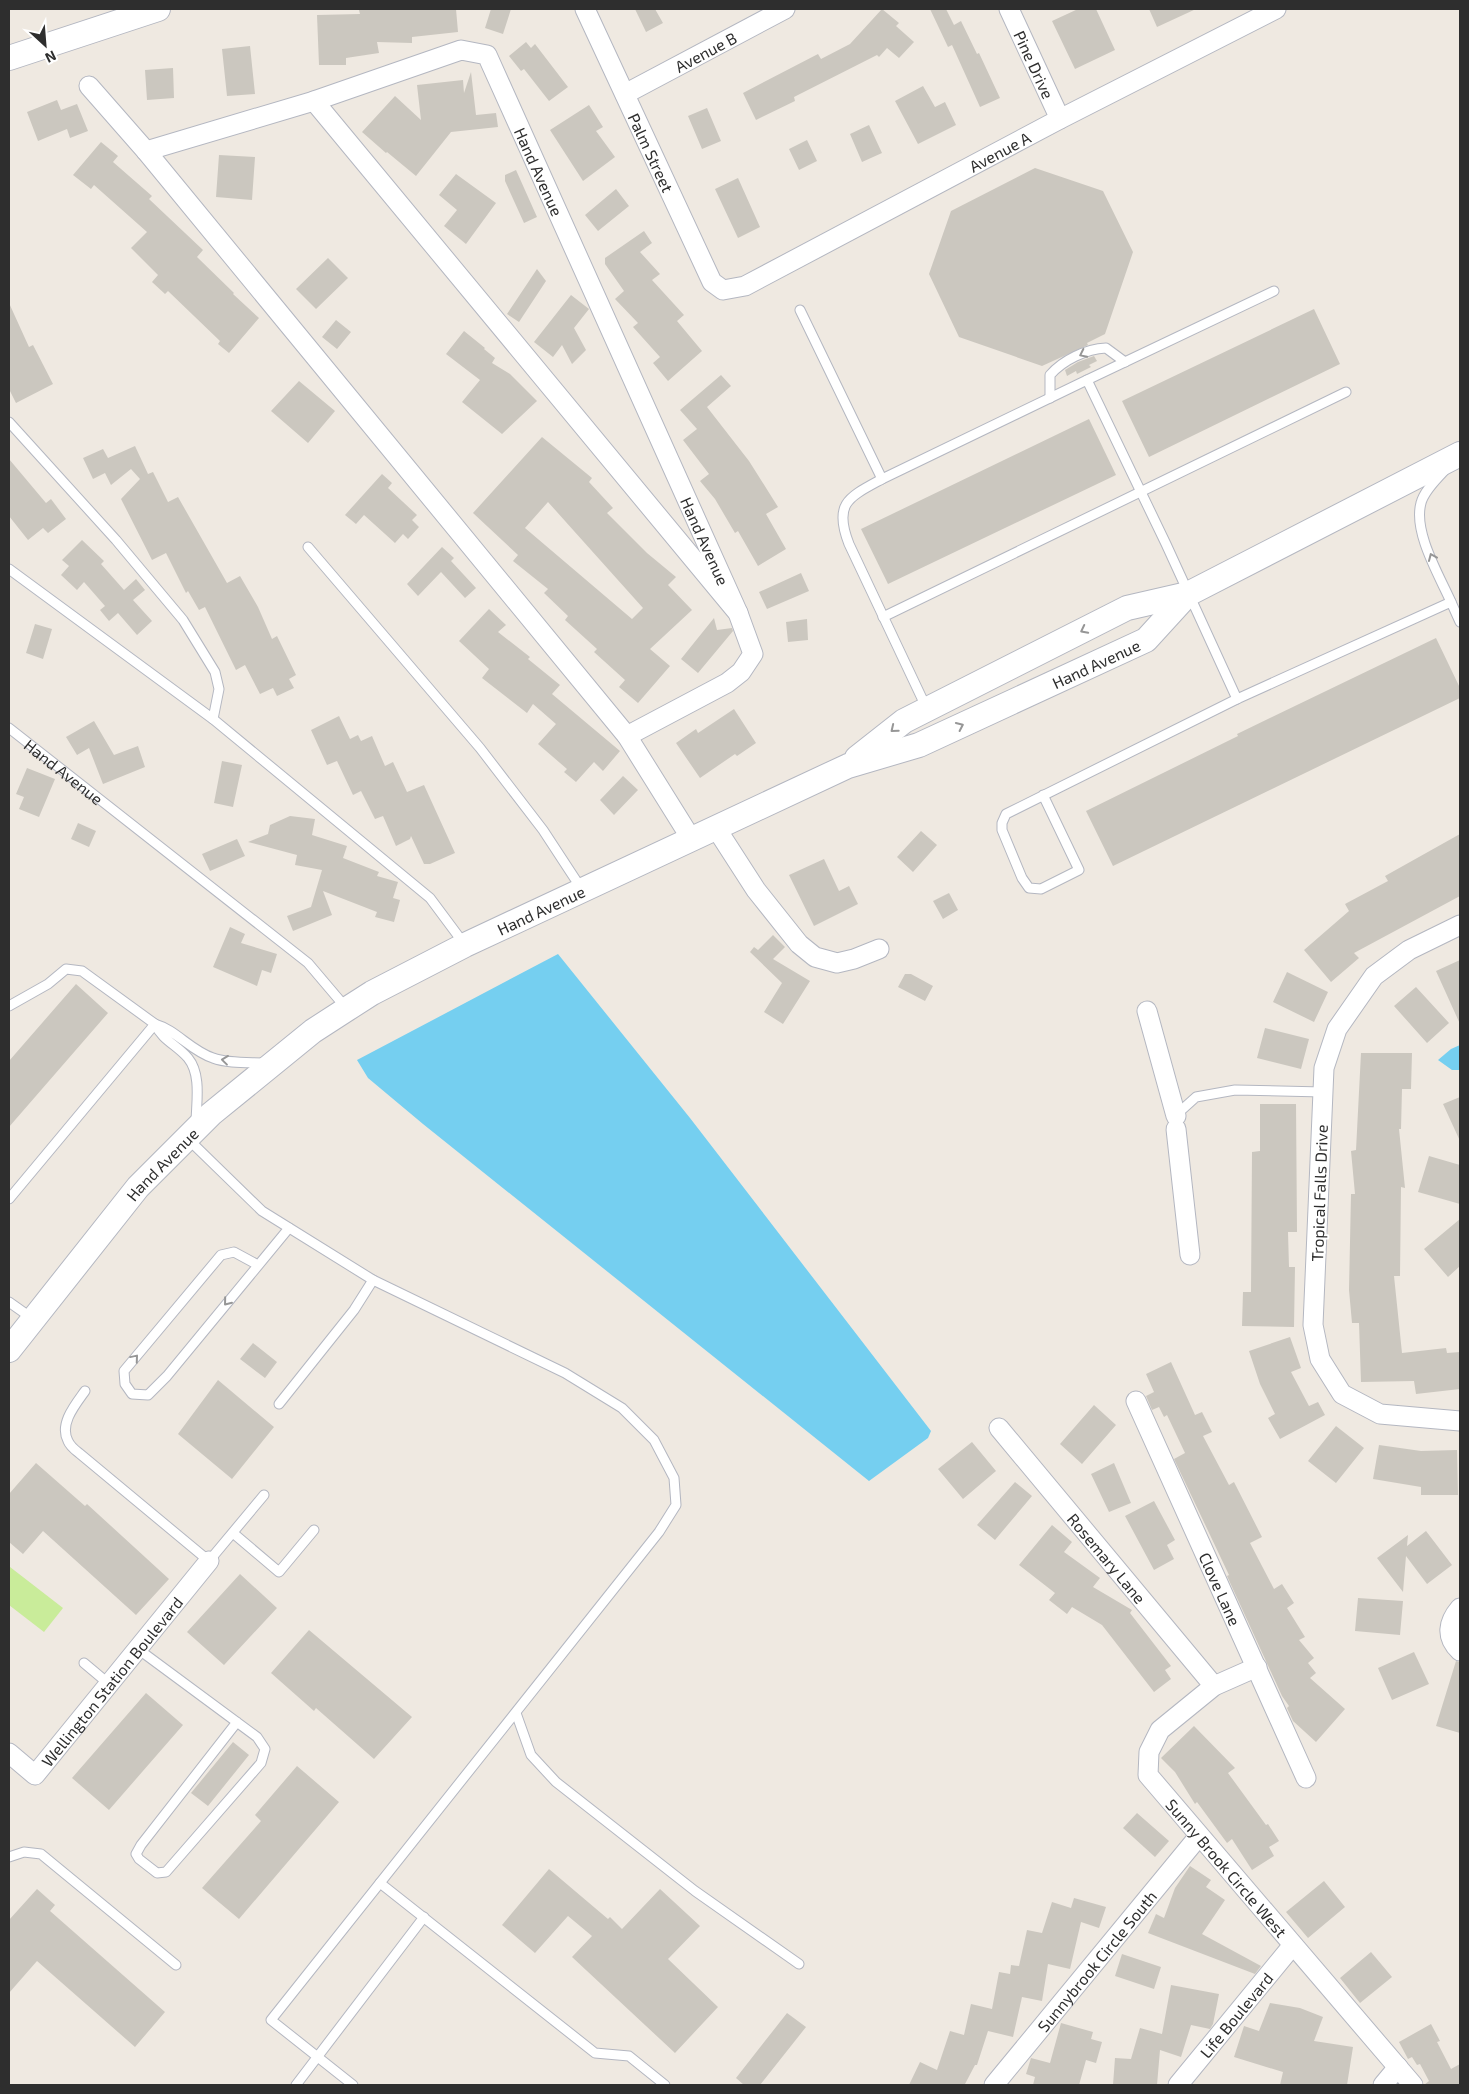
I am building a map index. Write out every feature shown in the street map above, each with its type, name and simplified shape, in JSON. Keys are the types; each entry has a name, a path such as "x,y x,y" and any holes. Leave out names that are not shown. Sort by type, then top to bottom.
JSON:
{"street":[{"path":"9,58 158,9"},
{"name":"Palm Street","path":"585,9 712,282 723,290"},
{"name":"Avenue B","path":"625,94 785,9"},
{"name":"Pine Drive","path":"1009,9 1060,120"},
{"name":"Avenue A","path":"723,290 744,286 1276,9"},
{"name":"Hand Avenue","path":"146,152 314,101 461,50 487,55 738,613"},
{"path":"89,86 146,152 627,736 692,840"},
{"path":"314,101 738,613 753,654 741,672 727,683 627,736"},
{"name":"Hand Avenue","path":"848,766 904,721 1127,608 1188,594 1459,455"},
{"name":"Hand Avenue","path":"9,1350 138,1187 191,1133 273,1063 314,1031 347,1009 372,993 465,945 848,766 919,745 1146,640 1188,594"},
{"path":"716,828 756,890 799,944 815,957 837,964 879,949"},
{"name":"Tropical Falls Drive","path":"1460,925 1409,950 1374,976 1337,1029 1324,1068 1313,1325 1320,1358 1342,1394 1380,1414 1460,1421"},
{"path":"1147,1011 1176,1122 1190,1255"},
{"name":"Clove Lane","path":"1136,1401 1306,1778"},
{"name":"Rosemary Lane","path":"999,1428 1214,1686"},
{"name":"Wellington Station Boulevard","path":"9,1753 35,1775 209,1561"},
{"path":"1460,1608 1450,1622 1449,1630 1451,1638 1460,1651"},
{"name":"Sunny Brook Circle West","path":"1256,1668 1214,1686 1160,1730 1149,1752 1148,1775 1412,2085"},
{"name":"Sunnybrook Circle South","path":"994,2085 1199,1836"},
{"name":"Life Boulevard","path":"1178,2085 1293,1945"},
{"path":"1383,2085 1398,2067"}],"lane":[{"path":"927,710 842,526 843,513 847,502 855,494 882,479 1274,291"},
{"path":"800,310 882,479"},
{"path":"1050,398 1050,375 1058,366 1094,349 1106,348 1125,362"},
{"path":"1088,380 1237,699"},
{"path":"883,617 1346,392"},
{"path":"9,422 116,540 183,620 214,672 220,689 213,719"},
{"path":"1459,455 1421,501 1419,516 1424,538 1460,622"},
{"path":"308,547 485,755 543,830 583,891"},
{"path":"9,570 213,719 430,898 465,945"},
{"path":"1043,795 1079,870 1041,889 1030,888 1022,878 1002,830 1002,823 1006,814 1043,795 1237,699 1451,602"},
{"name":"Hand Avenue","path":"9,728 308,963 347,1009"},
{"path":"9,1006 48,984 66,969 82,972 155,1024 166,1028 196,1050 212,1058 273,1063"},
{"path":"155,1024 160,1034 188,1058 194,1072 197,1089 191,1133 262,1212 374,1280 566,1373 622,1408 654,1440 674,1478 676,1505 659,1532 271,2020 353,2085"},
{"path":"9,1199 155,1024"},
{"path":"1176,1122 1196,1098 1235,1090 1323,1092"},
{"path":"258,1265 234,1252 221,1254 124,1371 125,1384 132,1394 148,1395 167,1376 290,1228"},
{"path":"279,1404 354,1310 374,1280"},
{"path":"9,1302 33,1319"},
{"path":"85,1391 71,1411 65,1426 68,1441 78,1454 209,1561 264,1495"},
{"path":"233,1533 279,1572 314,1530"},
{"path":"138,1649 237,1722 257,1737 264,1749 261,1763 166,1872 157,1873 139,1859 136,1854 237,1722"},
{"path":"84,1663 109,1684"},
{"path":"516,1713 531,1755 556,1782 695,1891 799,1964"},
{"path":"9,1857 24,1852 41,1854 176,1966"},
{"path":"380,1883 596,2053 629,2056 665,2085"},
{"path":"296,2085 424,1917"}],"green space":[{"path":"10,1567 63,1608 44,1632 9,1605"}],"water":[{"path":"558,954 690,1118 931,1431 928,1438 869,1481 423,1124 368,1078 357,1060"},
{"path":"1460,1045 1460,1070 1452,1070 1438,1060 1451,1049"}],"building":[{"path":"456,9 458,32 412,37 412,43 377,42 379,53 346,58 346,65 319,65 317,15 360,14 359,10"},
{"path":"491,9 511,9 503,34 485,28"},
{"path":"635,9 655,9 663,23 646,32"},
{"path":"882,9 899,23 896,26 914,42 899,58 887,48 879,57 877,55 794,97 795,101 756,120 743,93 818,54 821,59 850,44"},
{"path":"930,9 946,9 954,25 961,21 977,54 979,53 1000,98 980,107 952,45 948,47"},
{"path":"1078,9 1096,9 1115,50 1075,69 1052,21"},
{"path":"1149,9 1196,9 1157,27"},
{"path":"526,42 531,48 535,44 568,87 549,101 524,69 521,71 509,56"},
{"path":"250,46 255,94 227,96 222,49"},
{"path":"173,68 174,98 147,100 145,70"},
{"path":"471,72 476,115 496,113 498,127 451,132 416,176 362,132 395,96 421,120 417,85 463,80 464,93"},
{"path":"923,86 935,107 945,102 956,125 918,144 895,101"},
{"path":"57,100 61,110 77,104 88,131 70,138 67,129 38,141 27,112"},
{"path":"589,105 603,127 596,131 615,157 583,181 550,130"},
{"path":"707,108 721,141 702,149 688,116"},
{"path":"869,125 882,153 862,162 850,134"},
{"path":"807,140 817,161 799,170 789,149"},
{"path":"101,142 118,156 113,162 152,196 149,199 203,250 197,257 259,318 229,353 218,344 220,341 168,291 165,294 152,282 158,275 131,248 147,232 94,185 91,189 73,175"},
{"path":"219,155 255,157 252,200 216,197"},
{"path":"1035,168 1103,191 1133,252 1105,334 1087,343 1088,345 1042,366 959,337 929,274 951,211"},
{"path":"516,170 537,217 524,223 505,181 505,175"},
{"path":"456,174 496,203 466,244 444,226 457,210 439,195"},
{"path":"738,178 760,227 738,238 715,189"},
{"path":"616,189 629,206 598,231 585,215"},
{"path":"644,231 652,243 640,252 660,274 652,280 684,315 677,321 702,351 668,381 653,363 660,357 633,327 638,323 615,299 624,291 605,264 605,258"},
{"path":"328,258 348,278 316,309 296,289"},
{"path":"537,269 546,281 519,322 507,314"},
{"path":"571,295 589,309 574,328 586,350 572,364 562,345 553,357 534,342"},
{"path":"9,303 29,347 33,345 53,384 16,403 9,389"},
{"path":"1314,309 1340,364 1149,457 1122,401"},
{"path":"336,320 351,332 337,349 322,337"},
{"path":"464,331 495,358 492,363 510,374 537,401 502,434 462,402 480,380 446,354"},
{"path":"1094,356 1097,361 1089,365 1091,367 1077,374 1076,371 1067,376 1065,370 1078,362"},
{"path":"721,375 731,386 707,407 749,461 778,507 766,514 786,549 758,566 738,531 735,533 715,499 700,481 709,474 683,440 697,429 680,410"},
{"path":"299,381 335,411 308,443 271,411"},
{"path":"1089,419 1116,475 888,584 861,529"},
{"path":"542,437 592,478 589,482 613,508 607,513 647,553 676,577 668,585 692,610 650,649 670,666 638,703 619,687 625,680 594,652 597,649 565,620 568,616 544,593 548,589 513,561 518,555 473,513","holes":["548,502 643,608 632,619 525,528"]},
{"path":"135,446 148,474 153,472 168,502 178,497 227,583 240,576 258,607 272,639 277,636 296,675 289,679 294,688 277,696 273,688 260,694 245,665 236,670 205,607 199,610 188,591 186,593 166,553 152,560 121,499 140,479 131,469 111,485 105,473 93,479 83,458 103,449 108,458"},
{"path":"9,459 46,503 51,499 66,519 48,533 43,528 28,540 9,516"},
{"path":"382,474 392,483 388,488 417,515 412,520 419,527 408,539 403,534 395,543 364,515 356,524 345,515"},
{"path":"82,540 104,561 101,564 124,590 136,579 145,590 133,600 152,621 137,635 118,613 109,621 100,610 105,606 84,582 77,590 61,575 69,566 62,560"},
{"path":"442,547 454,558 451,561 476,588 465,598 441,572 418,596 407,584"},
{"path":"801,573 809,591 767,609 759,592"},
{"path":"489,609 506,625 498,632 530,657 528,659 560,685 552,694 620,751 603,771 594,762 576,782 564,772 567,769 538,744 556,724 533,704 527,713 482,678 489,669 459,641"},
{"path":"714,618 717,630 732,628 733,631 698,673 681,659"},
{"path":"807,619 808,640 788,642 786,622"},
{"path":"35,624 52,629 43,659 26,653"},
{"path":"1436,638 1460,688 1460,698 1113,866 1086,811 1238,736 1237,734"},
{"path":"734,709 756,743 737,756 735,754 700,778 676,743 696,729 698,733"},
{"path":"339,716 350,739 358,735 361,741 372,736 385,766 393,762 407,792 424,785 455,853 430,864 424,864 411,836 410,839 396,846 383,816 375,819 361,791 353,795 337,761 327,765 311,730"},
{"path":"94,721 114,755 138,746 145,767 103,784 89,748 77,755 66,737"},
{"path":"222,761 242,765 233,807 214,803"},
{"path":"27,768 55,779 39,817 19,809 24,797 16,794"},
{"path":"623,776 638,790 614,815 600,800"},
{"path":"290,816 315,819 312,835 347,846 343,858 379,872 377,876 398,882 393,898 400,900 394,922 375,917 377,912 323,891 332,915 293,931 287,916 311,907 322,870 295,865 297,855 248,842 268,834 270,825"},
{"path":"78,823 96,831 89,847 71,839"},
{"path":"921,831 937,845 913,872 897,857"},
{"path":"1460,834 1460,896 1354,953 1359,958 1331,982 1304,950 1349,911 1345,904 1388,881 1385,876"},
{"path":"237,839 245,856 210,871 202,854"},
{"path":"824,859 839,891 849,886 858,904 814,926 789,875"},
{"path":"949,893 958,910 943,919 933,901"},
{"path":"230,927 245,934 241,943 277,954 271,973 262,970 257,986 213,967"},
{"path":"773,935 785,947 773,959 810,981 783,1024 764,1012 782,983 750,952 754,947 758,950"},
{"path":"1460,960 1460,1024 1436,971"},
{"path":"1287,972 1328,992 1314,1022 1273,1002"},
{"path":"905,974 911,974 933,986 925,1001 898,987"},
{"path":"76,984 108,1013 9,1127 9,1061"},
{"path":"1416,987 1449,1023 1427,1043 1394,1006"},
{"path":"1265,1028 1309,1039 1301,1069 1257,1058"},
{"path":"1361,1053 1412,1053 1411,1089 1402,1089 1401,1129 1399,1129 1405,1188 1401,1187 1400,1276 1394,1276 1402,1353 1446,1348 1447,1353 1460,1352 1460,1389 1416,1394 1414,1381 1361,1382 1359,1323 1352,1323 1349,1290 1351,1194 1355,1194 1351,1151 1356,1150"},
{"path":"1460,1097 1460,1141 1443,1104"},
{"path":"1260,1104 1296,1104 1297,1232 1288,1232 1289,1267 1295,1267 1294,1327 1242,1326 1243,1292 1251,1292 1252,1152 1260,1151"},
{"path":"1429,1156 1460,1165 1460,1204 1418,1192"},
{"path":"1460,1219 1460,1266 1448,1277 1424,1249"},
{"path":"1290,1337 1301,1368 1291,1372 1309,1406 1318,1402 1325,1415 1280,1439 1268,1418 1275,1414 1260,1384 1249,1351"},
{"path":"253,1343 277,1362 265,1378 240,1359"},
{"path":"1171,1362 1195,1415 1202,1412 1212,1432 1203,1436 1229,1485 1234,1482 1262,1537 1250,1543 1274,1589 1282,1584 1294,1603 1287,1608 1305,1637 1299,1640 1314,1658 1308,1663 1316,1673 1310,1678 1345,1709 1316,1742 1293,1721 1287,1708 1289,1706 1282,1696 1227,1576 1229,1575 1174,1459 1185,1453 1167,1415 1164,1417 1159,1407 1152,1410 1146,1396 1154,1392 1146,1374"},
{"path":"218,1380 274,1427 232,1479 178,1434"},
{"path":"1094,1405 1116,1425 1082,1464 1060,1444"},
{"path":"1336,1426 1364,1448 1336,1483 1308,1461"},
{"path":"972,1442 996,1471 963,1499 938,1469"},
{"path":"1379,1445 1421,1451 1457,1450 1458,1495 1421,1495 1421,1487 1373,1479"},
{"path":"36,1463 85,1506 87,1504 169,1579 136,1615 43,1531 23,1554 9,1542 9,1494"},
{"path":"1114,1463 1131,1503 1109,1512 1091,1474"},
{"path":"1015,1482 1032,1496 995,1540 977,1525"},
{"path":"1154,1501 1175,1540 1167,1545 1174,1559 1154,1570 1125,1516"},
{"path":"1052,1525 1072,1542 1064,1552 1100,1578 1093,1587 1132,1610 1130,1613 1171,1666 1165,1670 1171,1679 1154,1692 1102,1625 1072,1607 1067,1614 1049,1600 1055,1593 1019,1565"},
{"path":"1426,1531 1452,1565 1427,1584 1406,1556 1403,1592 1377,1558 1408,1535 1407,1546"},
{"path":"240,1574 277,1608 224,1665 187,1632"},
{"path":"1358,1598 1403,1601 1400,1635 1355,1631"},
{"path":"309,1630 412,1717 374,1759 316,1708 314,1711 271,1673"},
{"path":"1414,1652 1429,1684 1392,1700 1378,1668"},
{"path":"1456,1661 1460,1662 1460,1733 1436,1726"},
{"path":"146,1693 183,1725 109,1810 72,1778"},
{"path":"1194,1726 1235,1768 1228,1773 1279,1841 1269,1847 1274,1856 1252,1870 1232,1839 1227,1843 1197,1802 1195,1804 1175,1772 1161,1758"},
{"path":"233,1742 249,1755 208,1806 191,1793"},
{"path":"297,1766 339,1802 239,1919 202,1888 261,1821 255,1815"},
{"path":"1137,1813 1169,1841 1155,1857 1123,1828"},
{"path":"1190,1866 1211,1880 1206,1887 1225,1900 1202,1934 1261,1966 1255,1974 1148,1933 1156,1914 1164,1918 1175,1888"},
{"path":"549,1869 608,1919 610,1917 622,1929 660,1889 700,1926 668,1959 718,2007 675,2053 572,1957 592,1936 568,1916 535,1953 502,1925"},
{"path":"1324,1881 1345,1907 1308,1938 1286,1912"},
{"path":"37,1889 55,1905 50,1911 165,2012 135,2047 37,1961 9,1993 9,1920"},
{"path":"1074,1898 1106,1907 1099,1928 1081,1922 1070,1969 1048,1964 1042,2001 1022,1997 1013,2037 988,2031 977,2065 975,2065 965,2084 967,2085 909,2085 920,2062 937,2070 950,2031 964,2035 971,2004 992,2009 999,1972 1010,1974 1011,1965 1019,1966 1027,1930 1042,1933 1052,1902 1071,1908"},
{"path":"1371,1952 1392,1977 1360,2003 1340,1978"},
{"path":"1122,1954 1161,1967 1154,1989 1115,1976"},
{"path":"1171,1985 1219,1994 1213,2024 1210,2029 1191,2025 1181,2057 1160,2050 1157,2085 1113,2085 1115,2058 1131,2059 1140,2028 1162,2034"},
{"path":"1270,2003 1300,2008 1323,2017 1314,2041 1353,2047 1347,2085 1280,2085 1283,2072 1234,2057 1244,2026 1259,2031"},
{"path":"787,2013 806,2027 760,2085 744,2085 736,2078"},
{"path":"1061,2023 1093,2032 1091,2039 1102,2042 1096,2063 1086,2060 1079,2085 1033,2085 1035,2077 1026,2074 1031,2058 1050,2063"},
{"path":"1431,2024 1440,2041 1437,2042 1451,2069 1460,2064 1460,2085 1424,2085 1429,2081 1420,2064 1417,2065 1412,2057 1408,2059 1399,2042"}]}
